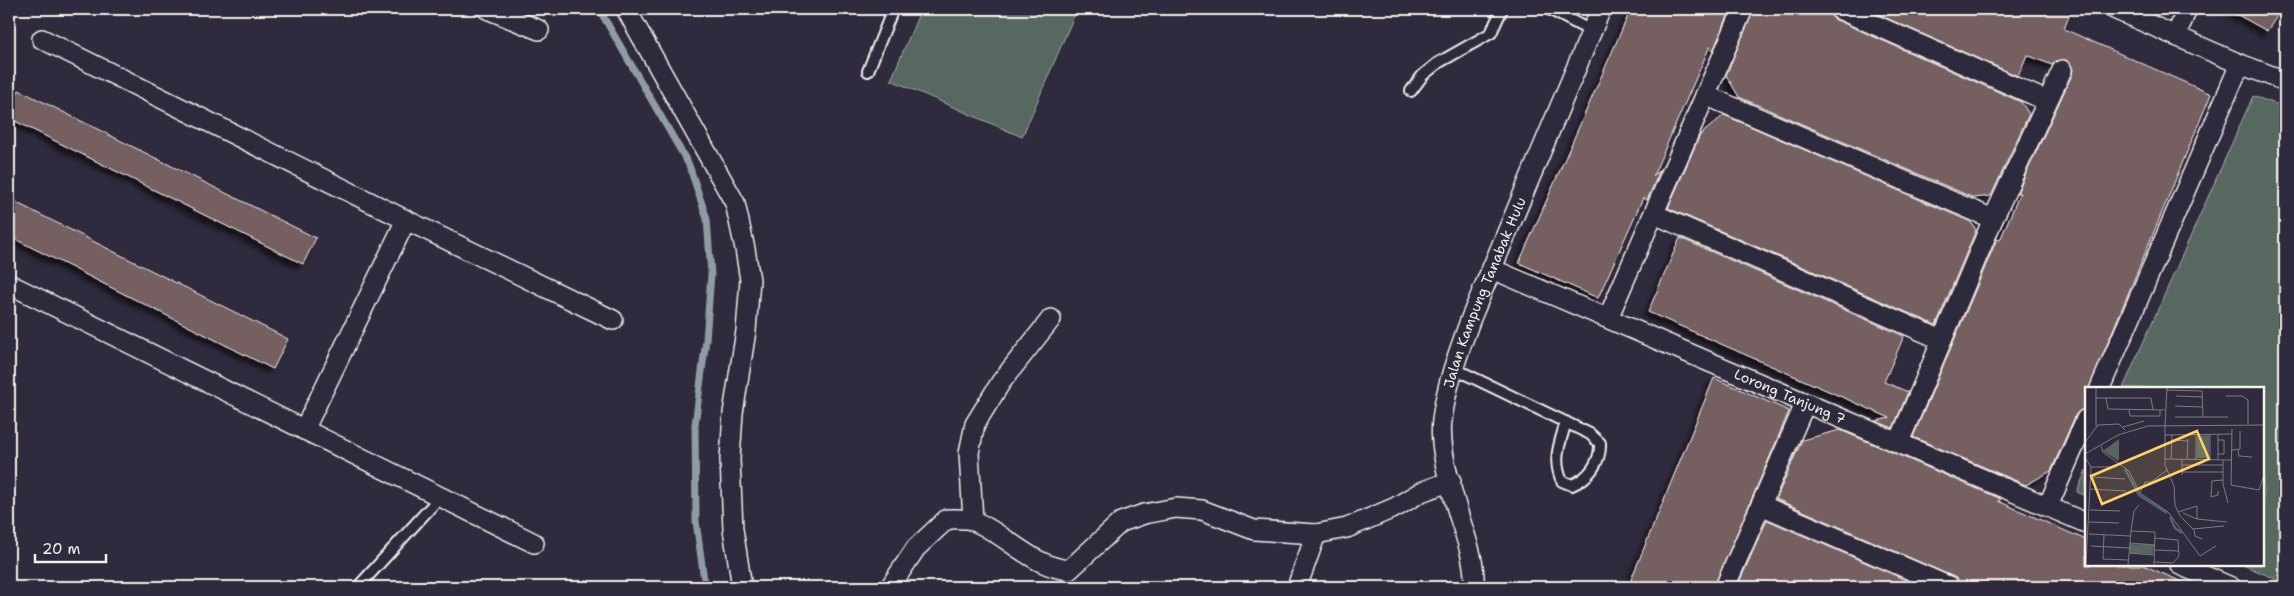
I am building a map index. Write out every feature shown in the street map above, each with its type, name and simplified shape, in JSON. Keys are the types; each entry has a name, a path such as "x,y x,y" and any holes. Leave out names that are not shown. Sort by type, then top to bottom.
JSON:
{"street":[{"path":"487,9 539,30"},
{"path":"626,9 735,203 745,249 750,280 746,331 733,413 730,459 733,529 742,587"},
{"name":"Jalan Kampung Tanabak Hulu","path":"1474,587 1472,564 1451,481 1445,465 1441,421 1454,368 1471,318 1601,9"},
{"path":"1608,318 1743,9"},
{"path":"1839,9 2047,101"},
{"path":"2176,36 2187,9"},
{"path":"2122,10 2240,64 2285,81"},
{"path":"42,39 406,220 613,320"},
{"path":"2100,387 2240,64"},
{"path":"1899,442 1993,219 2062,70"},
{"path":"1705,94 1993,219"},
{"path":"1654,214 1942,340"},
{"path":"304,430 406,220"},
{"name":"Lorong Tanjung 7","path":"1492,269 2085,523"},
{"path":"9,284 534,543"},
{"path":"973,520 969,453 975,424 1001,382 1051,319"},
{"path":"1725,587 1805,404"},
{"path":"2048,506 2085,421"},
{"path":"890,587 916,548 947,518 973,520 1040,562 1057,569 1069,570 1121,522 1144,514 1176,508 1202,510 1254,530 1316,534 1347,528 1396,507 1421,492 1451,481"},
{"path":"1761,505 1950,587"},
{"path":"1297,587 1316,534"},
{"path":"2182,566 2231,587"}],"lane":[{"path":"868,71 893,9"},
{"path":"1411,91 1423,75 1438,63 1491,33 1502,9"},
{"path":"1549,9 1591,31"},
{"path":"1454,368 1566,422 1590,434 1600,443 1601,453 1596,465 1582,481 1572,485 1562,481 1557,471 1556,455 1566,422"},
{"path":"358,587 440,497"}],"green space":[{"path":"921,9 1077,9 1022,137 891,80"},
{"path":"2253,96 2285,107 2285,583 2245,566 2264,566 2264,387 2123,387"},
{"path":"2085,472 2085,496 2077,492"}],"building":[{"path":"1631,9 1731,9 1713,51 1710,46 1653,176 1661,168 1647,200 1643,198 1598,298 1519,263"},
{"path":"1754,9 1828,9 1834,19 2021,102 2029,114 1991,196 1974,198 1739,97 1726,75"},
{"path":"1866,9 2072,9 2064,29 2211,94 2089,387 2085,387 2084,408 2076,414 2051,471 2026,485 1913,437 1997,239 2000,240 2020,193 2017,193 2072,75 2073,69 2066,60 2056,61 2052,65 2027,55 2018,76"},
{"path":"2227,9 2282,9 2267,31"},
{"path":"19,90 316,238 303,264 9,118 9,112"},
{"path":"1724,115 1971,222 1976,230 1936,325 1668,208 1700,135"},
{"path":"9,199 288,339 273,369 9,236"},
{"path":"1680,238 1904,336 1884,382 1908,392 1893,428 1876,421 1890,418 1648,312"},
{"path":"1714,378 1789,411 1714,587 1628,587"},
{"path":"1840,430 2001,499 1998,501 2085,540 2085,566 2145,566 2194,587 1961,587 1959,581 1954,577 1776,499 1802,440"},
{"path":"1767,520 1922,587 1737,587"}],"waterway":[{"path":"599,9 689,165 707,219 711,274 706,340 695,425 696,521 705,587"}]}
